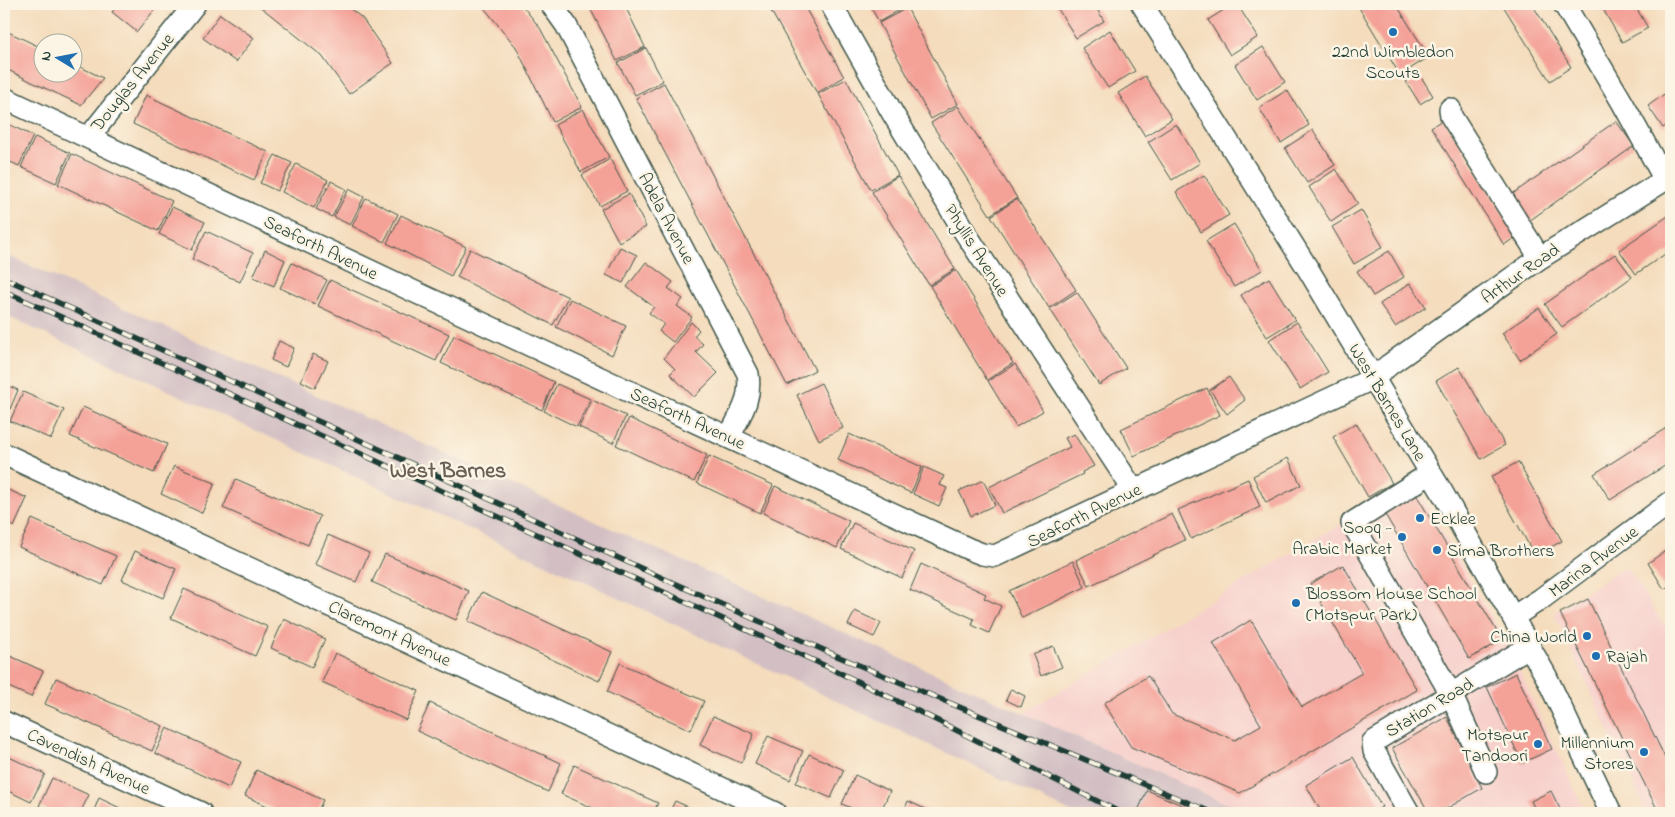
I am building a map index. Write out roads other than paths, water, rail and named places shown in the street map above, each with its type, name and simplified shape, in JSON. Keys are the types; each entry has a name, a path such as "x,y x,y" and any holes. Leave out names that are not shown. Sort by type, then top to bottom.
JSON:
{"street":[{"name":"Douglas Avenue","path":"89,137 195,4"},
{"name":"Adela Avenue","path":"551,4 566,25 748,374 750,388 747,401 729,437"},
{"name":"Phyllis Avenue","path":"831,4 893,114 964,231 1134,490"},
{"name":"West Barnes Lane","path":"1142,4 1308,269 1431,473 1546,676 1611,813"},
{"path":"1564,4 1668,178"},
{"name":"Seaforth Avenue","path":"4,98 415,292 982,554 995,556 1008,551 1374,378"},
{"path":"1450,109 1451,116 1540,258"},
{"name":"Arthur Road","path":"1374,378 1389,365 1540,258 1668,178"},
{"name":"Claremont Avenue","path":"4,454 775,813"},
{"path":"1431,473 1352,523 1451,694 1486,772"},
{"name":"Marina Avenue","path":"1513,617 1541,600 1671,502"},
{"name":"Station Road","path":"1410,813 1374,751 1373,742 1530,646"},
{"name":"Cavendish Avenue","path":"4,722 201,813"}],"railway":[{"path":"4,278 837,656 1213,813"},
{"path":"4,291 830,668 1121,813"}],"place":[{"name":"22nd Wimbledon Scouts","path":"1393,32"},
{"name":"Ecklee","path":"1420,518"},
{"name":"Sooq - Arabic Market","path":"1402,537"},
{"name":"Sima Brothers","path":"1437,550"},
{"name":"Blossom House School (Motspur Park)","path":"1296,603"},
{"name":"China World","path":"1587,636"},
{"name":"Rajah","path":"1596,656"},
{"name":"Motspur Tandoori","path":"1538,744"},
{"name":"Millennium Stores","path":"1644,752"}],"district":[{"name":"West Barnes","path":"448,469"}]}
